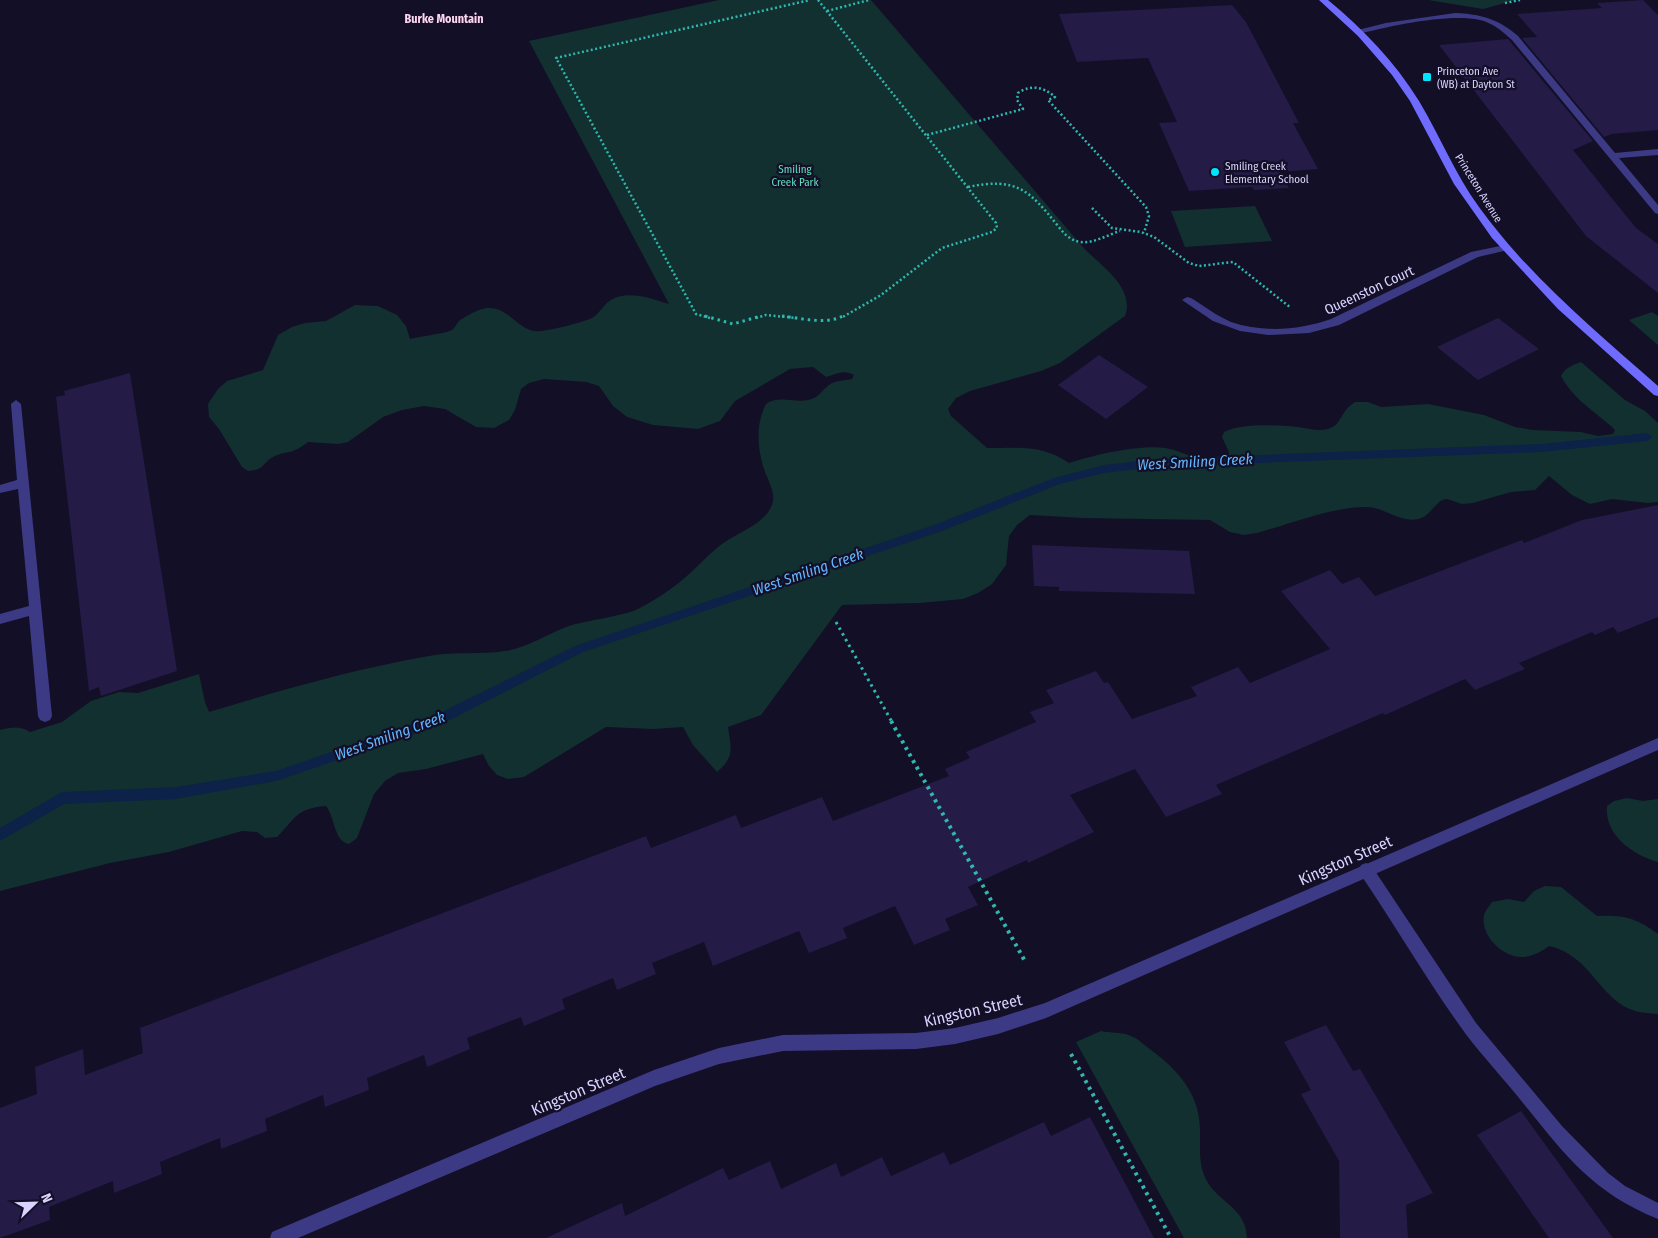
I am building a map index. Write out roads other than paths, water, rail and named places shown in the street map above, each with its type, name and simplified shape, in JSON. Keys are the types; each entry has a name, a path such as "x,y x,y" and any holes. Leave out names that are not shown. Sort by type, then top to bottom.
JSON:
{"street":[{"name":"Princeton Avenue","path":"1323,0 1358,31 1404,86 1474,208 1505,248 1544,290 1658,392"},
{"path":"1358,31 1453,15 1476,16 1499,24 1515,38 1658,211"},
{"path":"1613,156 1658,152"},
{"name":"Queenston Court","path":"1186,300 1218,319 1240,327 1280,331 1311,329 1336,322 1475,254 1505,248"},
{"path":"16,404 45,716"},
{"path":"0,489 24,482"},
{"path":"0,620 35,609"},
{"name":"Kingston Street","path":"278,1238 688,1065 748,1049 783,1043 916,1041 955,1036 998,1026 1046,1010 1658,744"},
{"path":"1366,870 1467,1022 1559,1135 1616,1192 1642,1206 1658,1211"}],"waterway":[{"name":"West Smiling Creek","path":"0,835 62,798 176,793 276,776 436,721 579,649 938,528 1058,481 1104,469 1155,463 1542,448 1647,437"}],"place":[{"name":"Princeton Ave (WB) at Dayton St","path":"1427,77"},
{"name":"Smiling Creek Elementary School","path":"1215,172"}],"district":[{"name":"Burke Mountain","path":"444,19"}],"park label":[{"name":"Smiling Creek Park","path":"795,175"}]}
